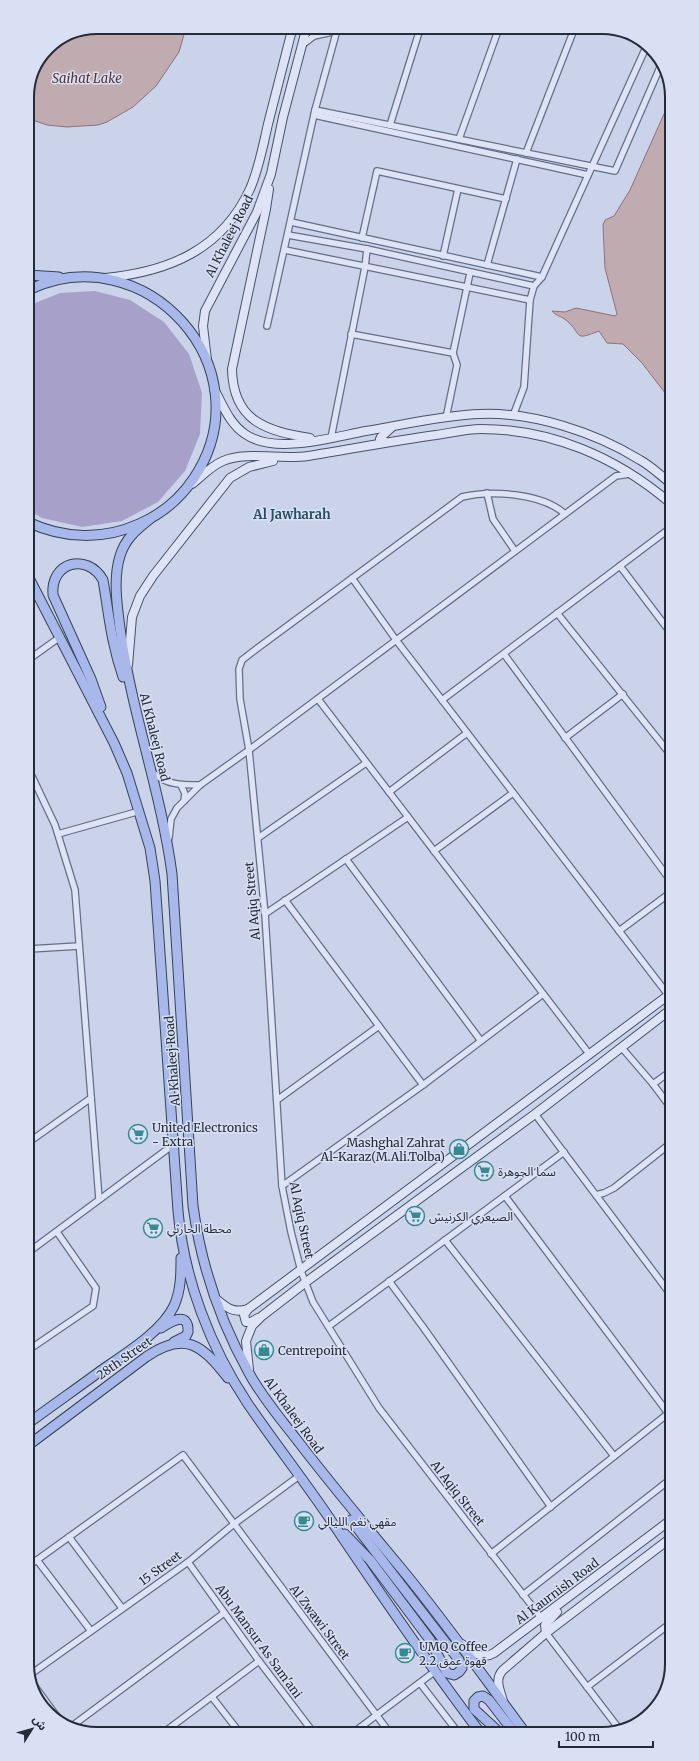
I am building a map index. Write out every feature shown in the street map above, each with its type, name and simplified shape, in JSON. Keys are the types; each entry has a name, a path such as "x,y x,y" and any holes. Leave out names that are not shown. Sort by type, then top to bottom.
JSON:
{"main road":[{"path":"34,275 70,277"},
{"name":"Al Khaleej Road","path":"70,277 103,278 136,287 166,305 190,330 207,360 214,388 214,424 205,458 187,488 175,501 131,534 123,548 118,566 118,614 128,676 168,842 172,874 193,1206 201,1252 215,1298 230,1336 264,1397 323,1474 410,1580 521,1727"},
{"path":"34,287 43,283 70,277"},
{"path":"34,525 46,530 81,536 117,532 150,520"},
{"path":"114,743 90,679 53,595 52,587 56,575 68,566 74,564 88,565 99,573 103,580 114,649 139,723"},
{"name":"Al Khaleej Road","path":"34,587 128,773 150,848 155,881 180,1230 191,1282 202,1313 229,1372 248,1403 327,1514 434,1672 476,1727"},
{"name":"28th Street","path":"147,1337 170,1313 178,1296 181,1274 180,1230"},
{"name":"28th Street","path":"34,1419 174,1319 183,1320 187,1324 188,1332 186,1336 163,1346 146,1357 34,1441"},
{"path":"172,1343 187,1344 204,1350 212,1357 248,1403"},
{"path":"323,1474 350,1517 459,1660 462,1668 459,1672 454,1675 447,1673 430,1640 370,1560 327,1514"},
{"path":"494,1727 474,1709 474,1701 478,1697 483,1696 489,1700 509,1727"}],"street":[{"path":"103,278 138,274 177,262 199,250 229,222 244,199 255,174 291,34"},
{"name":"Al Khaleej Road","path":"207,360 203,326 206,311 257,212 271,174 283,117 305,34"},
{"path":"302,45 314,36 322,34"},
{"path":"267,326 315,112 336,34"},
{"path":"390,125 418,34"},
{"path":"459,139 497,34"},
{"path":"526,152 573,34"},
{"path":"513,416 524,387 530,300 534,286 542,277 644,51"},
{"path":"315,112 390,125 615,171 658,70"},
{"path":"315,112 588,175"},
{"path":"487,265 517,159"},
{"path":"362,238 377,170 506,199"},
{"path":"271,174 266,209 232,369 234,386 241,404 262,426 283,434 320,440"},
{"path":"444,256 458,189"},
{"path":"291,222 542,277"},
{"path":"288,235 367,250 534,286"},
{"path":"285,250 530,300"},
{"path":"331,438 365,267 367,250"},
{"path":"446,418 457,364 453,353 470,273"},
{"path":"352,334 453,353"},
{"path":"214,388 232,422 245,434 254,438 279,443 320,440 446,418 480,414 513,416 532,418 577,429 641,460 665,479"},
{"path":"385,442 380,439 381,437 393,427"},
{"path":"128,676 132,617 140,596 153,576 230,478 249,467 283,459 385,442 480,429 529,433 572,444 633,473 665,499"},
{"path":"187,488 214,465 231,458 242,456 283,459"},
{"path":"168,842 173,814 200,785 318,699 616,476 633,473"},
{"path":"565,514 558,507 544,502 515,496 486,493 462,497 352,578 396,640 665,989"},
{"path":"486,493 492,519 515,551"},
{"path":"442,700 665,532"},
{"path":"620,566 665,625"},
{"name":"Al Aqiq Street","path":"352,578 242,660 239,669 240,699 249,750 265,914 282,1186 291,1232 301,1271 313,1302 379,1408 542,1619"},
{"path":"557,613 665,748"},
{"path":"34,656 60,637"},
{"path":"504,654 665,873"},
{"path":"565,738 623,694"},
{"path":"318,699 590,1055"},
{"path":"389,792 467,733"},
{"path":"258,838 366,763"},
{"path":"151,771 157,777 168,783 200,785"},
{"path":"34,781 58,834 75,890 99,1199"},
{"path":"181,785 185,794 184,802"},
{"path":"434,851 513,793"},
{"path":"58,834 140,811"},
{"path":"265,914 408,817"},
{"path":"346,859 481,1041"},
{"path":"619,931 665,897"},
{"path":"285,900 423,1085"},
{"path":"34,949 80,946"},
{"path":"282,1186 423,1085 543,994"},
{"path":"262,1316 251,1322 246,1322 244,1315 248,1310 665,999"},
{"path":"250,1374 246,1341 252,1326 262,1316 535,1114 665,1014"},
{"path":"277,1100 379,1026"},
{"path":"622,1048 665,1100"},
{"path":"653,1084 665,1075"},
{"path":"34,1138 91,1098"},
{"path":"535,1114 665,1287"},
{"path":"34,1248 173,1145"},
{"path":"596,1195 614,1188 665,1148"},
{"path":"329,1326 564,1152"},
{"path":"505,1196 665,1405"},
{"path":"34,1346 93,1306 96,1288 57,1232"},
{"path":"445,1240 614,1456"},
{"path":"389,1282 423,1327 551,1507"},
{"path":"215,1298 230,1310 248,1310"},
{"path":"491,1554 665,1416"},
{"name":"Al Zwawi Street","path":"69,1537 183,1454 385,1727"},
{"name":"15 Street","path":"35,1671 188,1562 234,1524 299,1476"},
{"path":"523,1595 665,1483"},
{"name":"Al Kaurnish Road","path":"454,1638 476,1654 490,1656 542,1619 665,1524"},
{"path":"34,1562 69,1537 122,1608"},
{"path":"504,1704 498,1684 500,1673 546,1633 665,1542"},
{"path":"37,1560 91,1631"},
{"name":"Abu Mansur As Sam'ani","path":"188,1562 259,1661 309,1727"},
{"path":"577,1591 546,1625 546,1633 616,1725"},
{"path":"76,1723 224,1613"},
{"path":"587,1687 665,1627"},
{"path":"171,1727 259,1661"},
{"path":"361,1727 434,1672"},
{"path":"420,1683 454,1727"},
{"path":"212,1697 235,1727"}],"shaded area":[{"path":"95,291 130,300 164,322 189,354 202,393 200,434 185,471 158,502 122,521 82,527 42,518 34,513 34,304 60,293"}],"water":[{"name":"Saihat Lake","path":"97,34 184,34 179,52 156,86 133,107 107,122 98,125 67,127 47,125 34,120 34,93 36,81 47,59 55,50 66,42 77,37"},
{"path":"665,112 665,393 642,363 623,344 607,343 599,331 581,336 566,320 552,311 565,312 576,308 615,316 617,314 605,268 603,225 605,220 614,216 630,190"}],"place":[{"name":"United Electronics - Extra","path":"138,1134"},
{"name":"Mashghal Zahrat Al-Karaz(M.Ali.Tolba)","path":"459,1149"},
{"name":"سما الجوهرة","path":"484,1171"},
{"name":"الصيعري الكرنيش","path":"415,1216"},
{"name":"محطة الحارثي","path":"153,1228"},
{"name":"Centrepoint","path":"264,1350"},
{"name":"مقهي نغم الليالي","path":"304,1521"},
{"name":"UMQ Coffee 2.2 قهوة عمق","path":"405,1653"}],"district":[{"name":"Al Jawharah","path":"292,514"}]}
